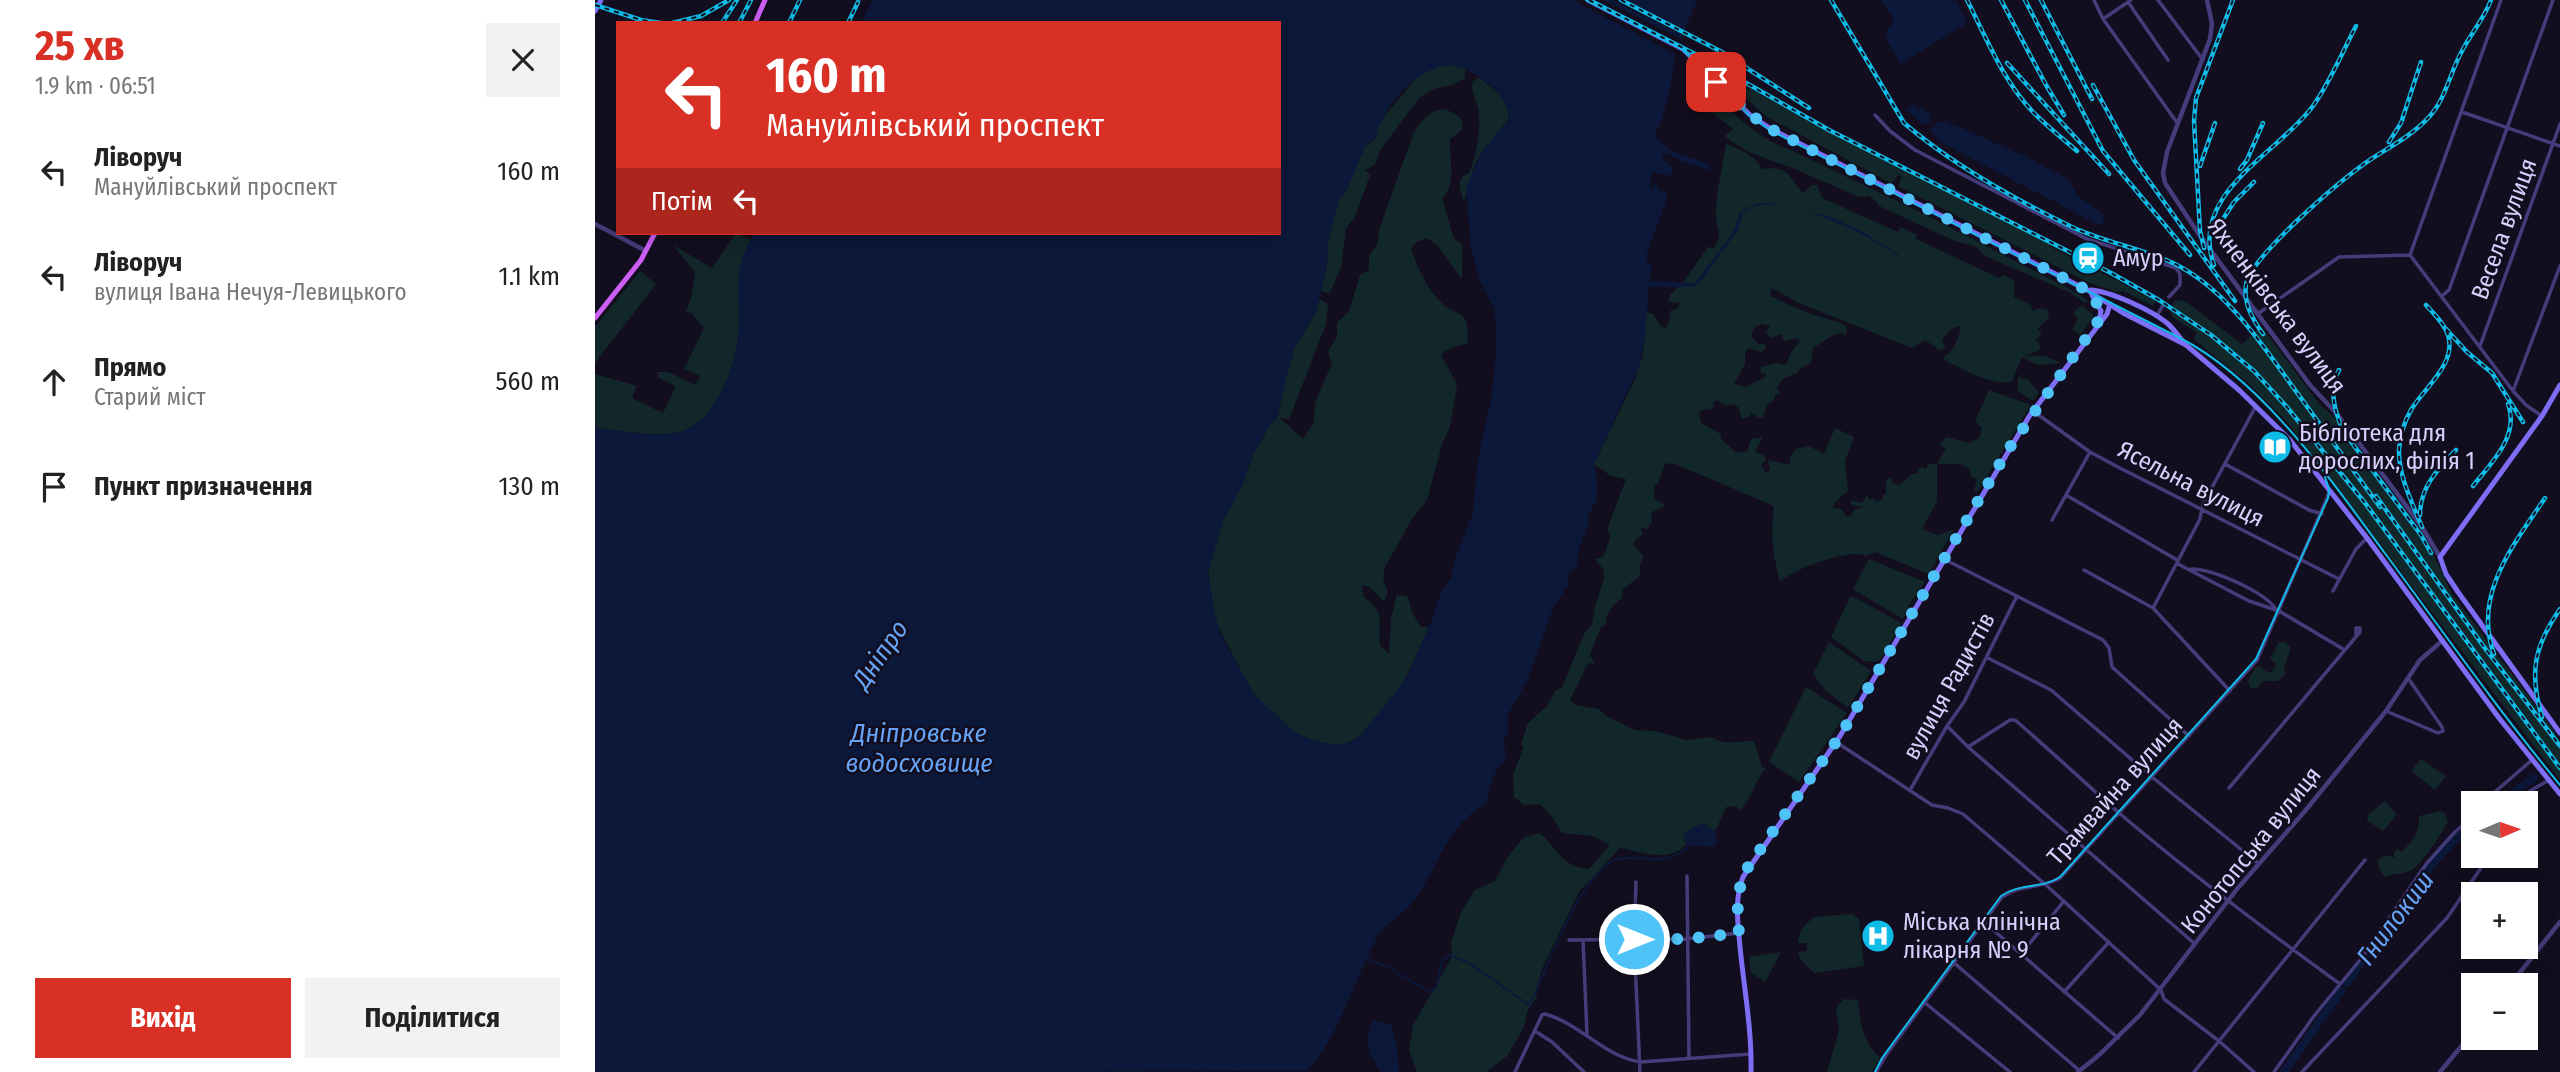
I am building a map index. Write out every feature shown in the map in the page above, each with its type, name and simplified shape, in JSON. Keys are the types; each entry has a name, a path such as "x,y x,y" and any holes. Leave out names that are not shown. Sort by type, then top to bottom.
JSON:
{"main road":[{"path":"595,11 601,0"},
{"path":"756,21 765,0"},
{"path":"1588,0 1683,49 1750,114 1785,136 2087,290 2123,313 2186,345"},
{"path":"595,318 646,251 654,235"},
{"path":"2087,290 2101,290 2157,316 2256,406 2304,455 2560,794"},
{"path":"2087,290 2099,306 2102,318"},
{"path":"2101,290 2110,304"},
{"path":"1751,1072 1737,897 1743,877 1836,742 2033,411 2110,304 2126,301"},
{"path":"2102,318 2123,313"},
{"path":"2440,557 2542,416 2560,385"},
{"name":"Яхненківська вулиця","path":"2440,557 2446,574 2458,592 2560,733"}],"street":[{"path":"2094,0 2103,19 2178,124"},
{"path":"2158,0 2203,60"},
{"path":"2178,124 2210,39 2212,24 2207,0"},
{"path":"2410,255 2501,0"},
{"path":"2442,295 2449,290 2553,0"},
{"path":"2103,19 2129,1 2168,60"},
{"path":"2462,112 2560,146"},
{"path":"1875,115 1890,131 1915,150 2087,239 2176,268 2180,274 2180,285 2169,297"},
{"name":"Яхненківська вулиця","path":"2178,124 2167,152 2163,173 2165,183 2198,233 2310,385 2337,414 2422,527 2440,557"},
{"name":"Весела вулиця","path":"2480,346 2560,124"},
{"path":"595,224 646,251"},
{"path":"2410,255 2514,391 2526,405 2542,416"},
{"path":"2259,313 2339,257 2410,255"},
{"path":"2514,391 2560,266"},
{"path":"2157,316 2163,305"},
{"path":"2153,608 2256,406"},
{"name":"Ясельна вулиця","path":"2033,411 2090,452 2339,579"},
{"path":"2052,520 2090,452"},
{"path":"2225,464 2322,514"},
{"name":"Трамвайна вулиця","path":"1876,1072 1983,921 2006,893 2060,878 2257,660 2322,514 2330,489"},
{"path":"2066,495 2177,560 2178,564 2187,569 2249,601 2279,610"},
{"path":"2333,590 2356,549 2367,538"},
{"path":"1944,559 2103,640 2109,648 2110,664 2189,736"},
{"path":"2187,569 2225,577 2266,598 2279,610 2343,649"},
{"path":"2084,570 2153,608 2230,691"},
{"name":"вулиця Радистів","path":"1910,790 1964,702 2017,598"},
{"path":"2228,788 2356,635"},
{"name":"Конотопська вулиця","path":"2079,1071 2118,1038 2161,990 2228,902 2386,711 2424,655 2442,641"},
{"path":"1987,658 2051,690 2259,864"},
{"path":"2386,711 2438,733 2442,731 2422,695 2408,678"},
{"path":"1968,747 2013,719 2120,813 2228,902 2340,984"},
{"path":"1947,726 2196,945"},
{"path":"1836,742 1932,805 1963,814 2046,884 2161,990 2164,999 2220,1041 2254,1072"},
{"path":"2496,791 2532,760"},
{"path":"2530,791 2549,780"},
{"path":"2274,1072 2360,960 2427,863 2461,826"},
{"path":"2194,1072 2365,860"},
{"path":"2302,1072 2447,918 2481,868"},
{"path":"1687,876 1689,1058"},
{"path":"1636,882 1634,939 1640,1072"},
{"path":"2021,954 2064,901"},
{"path":"1983,921 2118,1038"},
{"path":"2520,973 2560,922"},
{"path":"1569,940 1686,939 1739,933"},
{"path":"1583,940 1587,1034"},
{"path":"2064,992 2109,942"},
{"path":"1954,962 2079,1071"},
{"path":"1925,1002 2010,1072"},
{"path":"1515,1072 1534,1030 1542,1015 1546,1013 1587,1034 1615,1055 1640,1062 1751,1054"},
{"path":"1534,1030 1552,1042 1584,1072"},
{"path":"2440,1072 2461,1047"}],"green space":[{"path":"1450,65 1465,68 1465,78 1453,85 1436,88 1419,98 1380,150 1375,165 1365,170 1370,175 1355,217 1346,228 1341,268 1329,294 1321,291 1327,266 1328,242 1339,200 1345,193 1365,146 1373,141 1381,120 1414,81 1426,71"},
{"path":"1479,78 1503,100 1509,118 1476,161 1464,201 1460,181 1469,173 1478,141 1479,115 1472,85 1473,81"},
{"path":"1747,87 1823,129 2050,243 2049,246 2156,301 2153,306 2123,291 2116,292 2087,282 1898,186 1902,177 1899,175 1891,183 1767,117 1737,91"},
{"path":"1699,96 1703,98 1702,103 1706,106 1717,100 1770,141 1924,214 2088,301 2085,303 2071,293 1985,256 1975,246 1955,241 1879,206 1869,196 1859,197 1743,149 1725,136 1733,129 1713,113 1703,111 1695,104"},
{"path":"1444,109 1462,120 1462,130 1450,139 1451,178 1442,198 1454,239 1462,244 1462,279 1438,246 1427,238 1416,242 1411,249 1433,293 1467,323 1467,344 1453,347 1441,354 1457,385 1450,427 1442,444 1427,500 1412,519 1385,567 1383,579 1388,592 1384,602 1370,587 1362,585 1363,596 1379,613 1380,645 1389,654 1391,619 1397,595 1407,596 1421,627 1429,627 1401,688 1360,736 1343,745 1324,743 1294,732 1253,694 1216,622 1208,572 1223,521 1242,486 1253,455 1278,416 1295,347 1316,312 1319,299 1328,304 1326,324 1289,419 1280,418 1303,439 1314,422 1315,403 1332,363 1328,352 1337,336 1337,323 1349,311 1360,275 1369,270 1369,256 1377,245 1380,227 1414,132 1430,114"},
{"path":"1726,144 1752,157 1762,169 1783,171 1803,193 1812,185 1817,185 1822,198 1898,232 1901,227 1917,235 1916,239 1999,278 2003,275 2014,280 2014,297 2031,305 2032,311 2040,308 2049,312 2048,319 2037,329 2042,333 2035,341 2041,347 2025,356 2045,356 2061,363 2038,365 2022,357 2012,381 1997,382 1966,371 1942,358 1957,341 1961,327 1955,327 1947,333 1942,341 1945,347 1941,351 1925,340 1912,348 1799,303 1772,288 1770,296 1805,312 1841,323 1847,327 1846,335 1835,334 1813,348 1811,363 1784,378 1777,387 1780,393 1767,405 1763,417 1759,418 1751,413 1742,419 1738,407 1731,404 1726,406 1717,400 1713,402 1711,410 1699,412 1701,423 1721,434 1721,439 1737,453 1747,451 1751,439 1763,437 1755,452 1764,455 1766,460 1761,465 1766,473 1770,470 1768,460 1790,465 1795,449 1809,446 1824,454 1835,428 1854,437 1845,461 1848,491 1834,503 1833,508 1842,509 1846,517 1863,507 1851,505 1851,500 1862,503 1867,495 1869,500 1875,499 1876,502 1883,499 1888,478 1899,485 1912,474 1917,474 1918,469 1923,467 1925,470 1929,464 1937,464 1937,501 1922,529 1938,535 1953,530 1929,574 1875,552 1866,556 1848,555 1821,561 1780,582 1773,544 1774,506 1673,463 1665,464 1658,484 1654,486 1654,499 1666,505 1651,513 1652,522 1647,529 1640,527 1643,534 1633,545 1644,556 1640,564 1640,576 1622,590 1622,598 1613,606 1606,624 1601,627 1590,654 1595,664 1588,663 1570,700 1576,705 1599,709 1606,716 1635,730 1654,731 1687,740 1712,737 1727,742 1754,741 1762,767 1766,768 1741,810 1735,806 1726,807 1715,832 1707,826 1688,830 1684,837 1686,845 1671,854 1655,855 1620,848 1579,892 1541,971 1536,998 1528,1010 1523,1029 1507,1056 1486,1072 1417,1072 1409,1050 1413,1025 1452,957 1451,943 1461,912 1475,890 1495,881 1507,858 1524,837 1540,833 1566,861 1589,869 1610,845 1593,836 1562,833 1540,804 1524,805 1514,797 1513,775 1524,746 1521,745 1528,723 1547,706 1555,691 1562,687 1585,632 1592,625 1604,578 1603,569 1595,559 1603,557 1611,536 1607,530 1626,479 1611,476 1594,464 1635,379 1643,354 1646,313 1653,314 1665,328 1671,310 1677,309 1680,303 1668,302 1670,295 1684,281 1708,247 1714,248 1717,243 1717,200","holes":["1761,324 1770,326 1766,333 1771,338 1781,334 1784,341 1796,338 1800,341 1786,365 1777,363 1761,367 1761,374 1766,373 1765,377 1746,387 1734,384 1745,364 1745,352 1749,348 1761,352 1766,348 1751,336 1754,328"]},
{"path":"735,235 751,240 741,271 735,356 730,373 714,405 691,428 676,433 646,434 595,428 595,374 637,386 632,398 663,413 676,386 657,377 659,374 654,372 668,372 695,385 700,376 684,369 704,328 686,311 691,299 695,272 673,245 712,268"},
{"path":"640,271 656,284 595,363 595,327"},
{"path":"2175,300 2185,301 2242,344 2261,326 2320,405 2334,417 2372,464 2431,549 2452,594 2551,726 2560,742 2560,780 2286,421 2249,384 2194,339 2197,333 2172,317 2170,310"},
{"path":"2082,305 2094,316 2080,335 2072,329 2078,319 2073,312"},
{"path":"2018,376 2024,380 2026,377 2039,393 2033,401 2018,391"},
{"path":"1989,390 2031,405 1978,491 1974,491 1977,479 1970,476 1970,469 1960,464 1937,464 1946,448 1939,445 1946,437 1969,443 1979,438 1982,428 1975,421"},
{"path":"1869,559 1925,582 1910,603 1903,619 1853,589"},
{"path":"1850,597 1901,623 1882,658 1876,662 1864,661 1831,637"},
{"path":"1829,642 1871,671 1848,708 1826,691 1813,674"},
{"path":"2279,642 2285,642 2291,648 2284,668 2285,675 2277,681 2263,681 2257,688 2250,688 2248,681 2256,667 2272,672 2276,664 2270,659"},
{"path":"1806,687 1847,713 1799,782 1769,762"},
{"path":"2421,759 2446,776 2435,790 2411,771"},
{"path":"2385,801 2397,814 2383,831 2368,821 2367,816"},
{"path":"2441,811 2445,813 2448,822 2422,859 2410,871 2386,877 2379,870 2378,860 2386,855 2394,858 2394,852 2398,849 2401,852 2409,844 2417,831 2419,816"},
{"path":"1852,914 1859,919 1864,966 1814,973 1800,959 1798,952 1807,951 1807,943 1798,943 1803,928 1814,917"},
{"path":"1781,952 1765,982 1751,973 1749,957"},
{"path":"1844,999 1858,1000 1863,1032 1880,1058 1872,1072 1827,1072 1839,1030 1836,1008"}],"water":[{"name":"Дніпровське водосховище","path":"873,0 1698,0 1674,60 1670,89 1661,122 1654,136 1670,150 1710,165 1710,168 1707,170 1665,153 1661,158 1672,167 1671,176 1652,172 1650,192 1656,181 1658,190 1666,191 1667,198 1647,253 1646,259 1652,269 1649,281 1695,283 1732,234 1741,211 1756,204 1769,203 1788,207 1756,206 1743,212 1738,230 1699,284 1691,287 1649,287 1645,338 1639,367 1594,464 1597,500 1588,515 1589,523 1579,548 1577,565 1569,573 1568,585 1553,608 1527,681 1507,716 1508,733 1503,741 1506,753 1489,788 1486,804 1461,823 1413,902 1379,933 1335,1029 1326,1046 1306,1071 595,1072 595,428 645,434 675,433 690,428 713,406 722,391 734,357 739,326 738,282 746,249 754,235 1281,235 1281,21 862,21","holes":["1450,65 1469,71 1496,91 1503,100 1509,119 1481,153 1466,188 1471,248 1480,280 1495,311 1496,356 1491,401 1478,458 1473,513 1455,559 1451,578 1440,594 1432,620 1406,679 1360,736 1351,742 1334,745 1294,732 1254,694 1220,633 1208,572 1223,521 1242,486 1253,455 1278,416 1295,347 1316,312 1327,266 1328,242 1339,200 1350,183 1365,146 1376,138 1385,114 1413,81 1425,73"]},
{"path":"1881,0 1956,0 1967,23 1900,64 1887,40 1887,28 1893,24 1893,18"},
{"path":"1912,104 1932,114 1928,122 1923,125 1907,110"},
{"path":"1945,121 2025,156 2069,180 2077,195 2105,216 2101,226 1940,142 1930,130 1937,123"},
{"path":"1797,209 1828,216 1863,232 1899,255 1899,263 1898,256 1868,238"},
{"path":"1703,823 1715,832 1717,842 1714,847 1686,845 1684,837 1688,830"},
{"path":"1374,1020 1391,1024 1399,1072 1380,1072 1370,1053 1367,1041"}],"pier":[{"path":"1572,0 1604,0 1685,41 1679,56"},
{"path":"1612,0 1626,0 1688,31 1686,37"}],"waterway":[{"name":"Гнилокиш","path":"2516,791 2534,778"},
{"name":"Гнилокиш","path":"2347,983 2421,879 2461,834"},
{"path":"1430,992 1436,988 1442,961 1449,955 1469,963 1529,1005 1578,900 1604,867 1618,859 1673,857 1690,845"},
{"path":"1368,959 1392,969 1426,990"},
{"name":"Гнилокиш","path":"2284,1072 2341,991"}],"tram line":[{"path":"1586,0 1682,49 1749,115 1770,130 2180,338 2211,357 2240,380 2268,406 2319,466 2493,700 2560,785"},
{"path":"1875,1072 1882,1058 2001,896 2015,889 2046,883 2060,877 2256,659 2328,498 2329,489 2325,477"}],"railway":[{"path":"680,21 701,16 729,0"},
{"path":"723,21 737,0"},
{"path":"740,21 751,0"},
{"path":"790,21 800,0"},
{"path":"1589,0 1695,54 1829,130 2111,273 2159,300 2211,335 2254,371 2365,503 2560,768"},
{"path":"1621,0 1720,51 1809,108"},
{"path":"1831,0 1904,123 1923,138 1963,167 2028,205 2084,232 2173,263 2192,274 2227,303 2257,338 2380,507"},
{"path":"1967,0 1996,58 2022,100 2077,151"},
{"path":"2001,0 2064,115"},
{"path":"2025,0 2103,151 2190,255"},
{"path":"2041,0 2092,99"},
{"path":"2204,248 2200,231 2194,121 2196,98 2233,0"},
{"path":"2263,334 2247,305 2245,292 2251,272 2279,239 2317,203 2352,173 2406,137 2429,117 2440,102 2458,59 2491,0"},
{"path":"849,21 858,2"},
{"path":"595,5 648,21"},
{"path":"2214,265 2209,239 2214,217 2225,196 2241,176 2298,124 2313,106 2356,26"},
{"path":"2389,142 2401,123 2421,62"},
{"path":"2007,63 2109,174"},
{"path":"2093,85 2134,160 2235,301"},
{"path":"2200,166 2215,123"},
{"path":"2240,169 2247,160 2263,123"},
{"path":"2221,222 2234,202 2254,182"},
{"path":"2422,527 2403,480 2399,460 2400,440 2409,415 2444,366 2450,346 2448,335 2439,319 2426,305"},
{"path":"2446,329 2467,352 2492,373 2523,422"},
{"path":"2339,370 2333,393 2343,431 2421,535 2431,553"},
{"path":"2473,486 2507,438 2511,416 2508,404"},
{"path":"2420,515 2427,487 2456,450"},
{"path":"2376,496 2484,647 2560,746"},
{"path":"2494,654 2488,611 2492,591 2509,552 2545,498"},
{"path":"2542,717 2536,687 2536,660 2544,635 2560,609"}],"place":[{"name":"Амур","path":"2088,258"},
{"name":"Бiблiотека для дорослих, фiлiя 1","path":"2275,447"},
{"name":"Міська клінічна лікарня № 9","path":"1878,936"}],"route":[{"path":"1634,939 1686,939 1739,933 1737,897 1748,867 1840,736 2008,450 2101,317 2099,306 2087,290 1763,125 1716,82"}],"water label":[{"name":"Дніпро","path":"880,654"}]}
